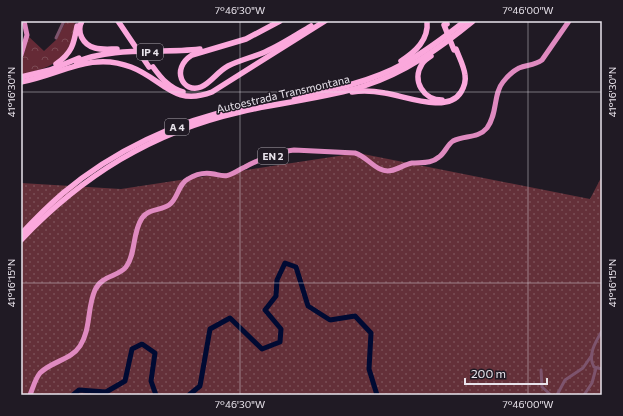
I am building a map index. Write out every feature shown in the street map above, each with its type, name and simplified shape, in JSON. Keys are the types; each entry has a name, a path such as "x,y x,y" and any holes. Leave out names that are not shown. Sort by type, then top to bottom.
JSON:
{"highway":[{"path":"36,74 57,64 66,57 73,45 78,21"},
{"path":"82,21 80,36 86,44 94,48 167,49"},
{"path":"118,21 151,67 163,80 169,86 179,91 188,93 203,92 211,89 319,21"},
{"path":"122,21 161,82 178,94"},
{"name":"IP 4","path":"21,80 92,54 125,50 201,48 217,45 250,34 275,21"},
{"path":"279,21 251,36 192,55 186,59 182,65 180,72 181,77 186,84 191,87 201,87 232,64 266,51 288,40"},
{"name":"IP 4","path":"21,80 38,77 97,55 191,50 223,45 254,34 279,21"},
{"path":"21,80 42,77 79,64 98,61 117,62 137,69 174,93 196,97 212,92 325,21"},
{"path":"362,81 365,78 397,64 415,51 420,46 425,36 427,21"},
{"name":"Autoestrada Transmontana","path":"21,234 62,193 89,173 120,154 168,130 198,119 238,108 324,92 362,81 404,64 427,50 465,21"},
{"name":"Autoestrada Transmontana","path":"21,240 54,207 92,177 140,149 171,134 239,112 322,96 364,86 411,65 443,45 473,21"},
{"path":"322,96 367,91 384,92 437,103 446,103 452,100 459,95 465,82 464,72 445,23"},
{"path":"443,45 441,49 422,64 419,72 420,85 426,95 437,100 444,100 451,97 460,87 462,82 461,70 455,49"}],"main road":[{"path":"21,55 25,44 27,31 24,21"},
{"name":"EN 2","path":"30,395 40,373 72,354 80,346 86,333 95,290 102,282 122,270 128,264 136,232 142,218 150,212 170,205 186,180 203,173 212,173 224,176 229,175 248,165 292,150 355,153 361,155 378,168 387,171 411,163 435,160 441,156 454,141 476,135 485,129 493,114 497,92 503,82 517,69 542,60 569,21"}],"street":[{"path":"56,38 64,21"},
{"path":"557,395 565,380 583,368 592,355 602,331"},
{"path":"592,355 592,363 596,368 602,369"},
{"path":"584,395 592,382 596,368"},
{"path":"541,370 542,387 552,395"}],"green space":[{"path":"66,21 75,21 72,40 68,50 63,56 51,65 21,75 21,59 24,54 28,36 44,51 57,39"}],"shaded area":[{"path":"358,153 590,199 602,176 602,395 21,395 21,183 121,189"}],"waterway":[{"path":"189,395 200,386 210,329 230,318 262,349 280,342 281,329 265,310 276,296 277,280 285,263 296,267 308,306 330,320 355,316 371,333 369,369 377,395"},
{"path":"73,395 79,390 106,392 125,381 132,349 142,344 155,353 151,381 156,395"}]}
